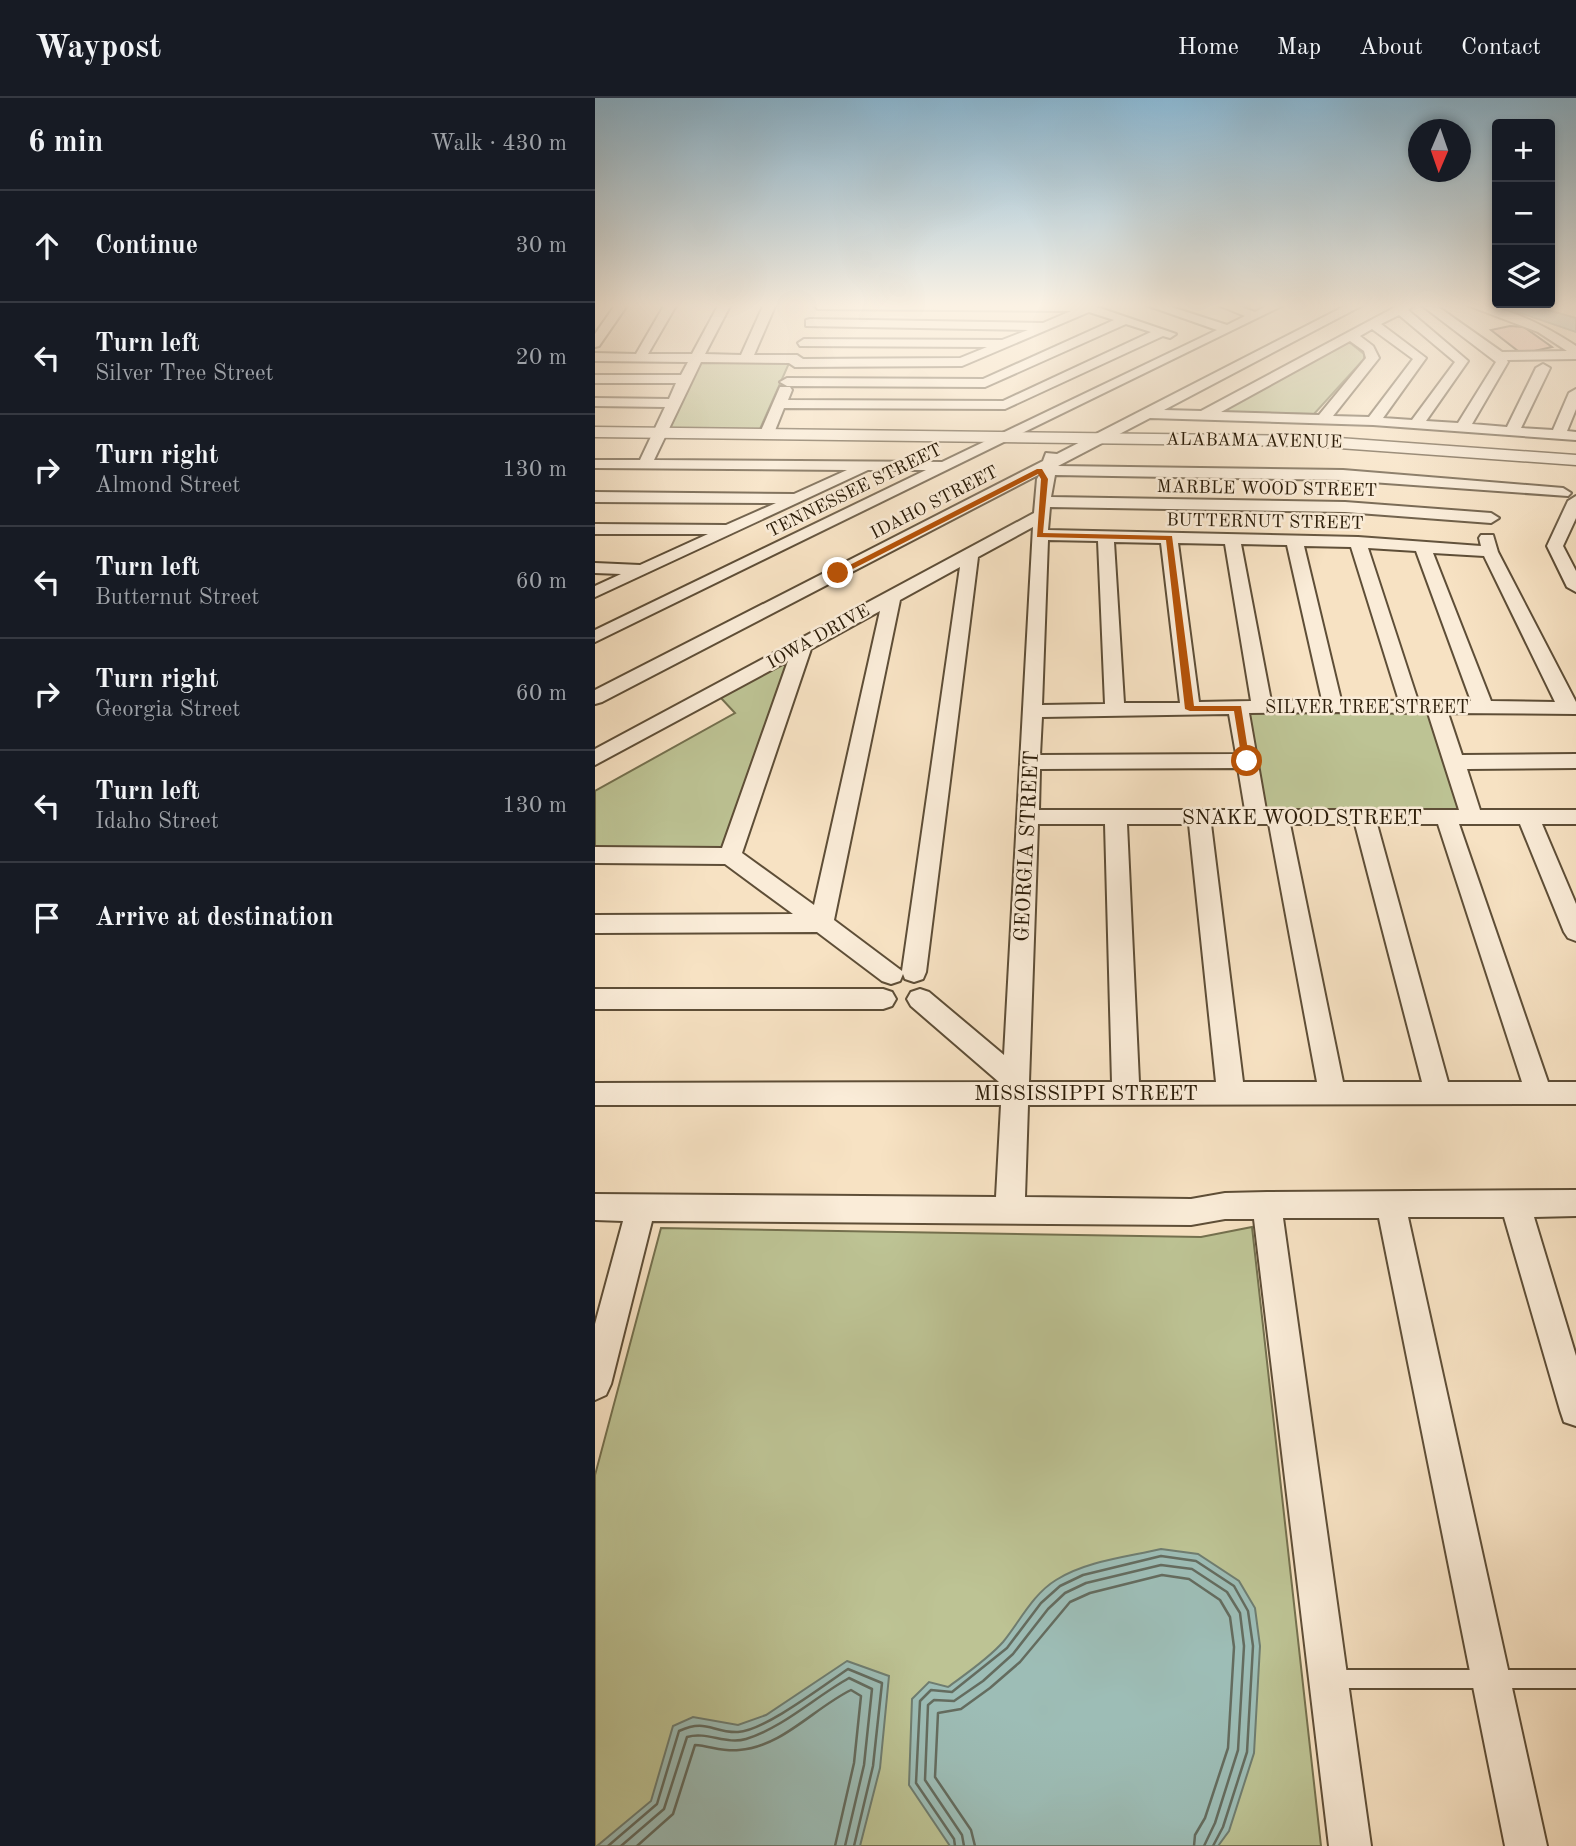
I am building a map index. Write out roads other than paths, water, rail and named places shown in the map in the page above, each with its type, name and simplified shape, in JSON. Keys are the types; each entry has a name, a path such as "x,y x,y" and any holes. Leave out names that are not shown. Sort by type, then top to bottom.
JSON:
{"street":[{"path":"645,464 682,386"},
{"path":"767,433 786,386"},
{"path":"779,404 1005,405 1047,386"},
{"name":"TENNESSEE STREET","path":"595,637 1114,386"},
{"name":"IDAHO STREET","path":"595,698 1046,471 1104,437 1203,386"},
{"path":"1203,415 1258,386"},
{"path":"1324,418 1350,386"},
{"path":"1373,421 1399,386"},
{"path":"1416,424 1444,386"},
{"path":"1463,427 1489,386"},
{"path":"1512,431 1534,386"},
{"path":"1558,435 1576,393"},
{"path":"595,402 674,402"},
{"path":"1148,414 1324,418 1576,436"},
{"name":"ALABAMA AVENUE","path":"595,432 1012,435 1342,442 1576,460"},
{"name":"GEORGIA STREET","path":"1010,1212 1047,436"},
{"path":"595,464 947,466"},
{"path":"595,592 867,466"},
{"path":"1046,471 1354,475 1573,495 1555,546 1576,587"},
{"path":"1507,488 1487,529 1490,552 1572,707"},
{"path":"595,497 797,498"},
{"name":"MARBLE WOOD STREET","path":"1041,518 1345,507 1491,518"},
{"name":"BUTTERNUT STREET","path":"1041,518 1106,536 1358,542 1490,552"},
{"name":"IOWA DRIVE","path":"596,755 1041,518"},
{"path":"595,529 730,529"},
{"path":"1106,536 1115,710"},
{"path":"1170,538 1190,709"},
{"path":"1232,538 1262,708"},
{"path":"1294,540 1333,706"},
{"path":"1358,542 1410,706"},
{"path":"1423,547 1483,706"},
{"path":"902,973 971,555"},
{"path":"595,568 644,569"},
{"path":"822,923 892,596"},
{"path":"730,856 803,645"},
{"name":"SILVER TREE STREET","path":"1032,711 1333,706 1572,707"},
{"path":"1436,706 1472,817"},
{"path":"1238,708 1247,761 1267,817 1332,1093"},
{"path":"1030,762 1247,761"},
{"path":"1454,762 1576,761"},
{"name":"SNAKE WOOD STREET","path":"1027,817 1576,817"},
{"path":"1116,817 1126,1093"},
{"path":"1199,817 1231,1093"},
{"path":"1364,817 1438,1093"},
{"path":"1445,817 1539,1093"},
{"path":"1528,817 1576,932"},
{"path":"595,855 730,856 822,923 902,973 925,984 920,999"},
{"path":"595,924 822,923"},
{"path":"883,999 880,994 882,983 902,973"},
{"path":"595,999 883,999 900,1006 920,999"},
{"path":"920,999 1016,1087"},
{"name":"MISSISSIPPI STREET","path":"595,1094 1016,1087 1126,1093 1576,1093"},
{"path":"1515,1203 1576,1410"},
{"path":"595,1207 1191,1212 1225,1206 1267,1205 1576,1203"},
{"path":"1391,1204 1527,1846"},
{"path":"1267,1205 1350,1846"},
{"path":"595,1384 641,1207"}],"lane":[{"path":"1328,1679 1576,1679"}],"water":[{"path":"1161,1549 1198,1554 1239,1581 1255,1608 1260,1646 1254,1753 1229,1831 1218,1846 950,1846 909,1785 912,1699 929,1682 948,1687 984,1660 1003,1642 1040,1593 1056,1580 1093,1564"},
{"path":"847,1661 889,1676 880,1768 860,1846 597,1846 651,1801 673,1726 693,1717 738,1725 766,1715"}]}
